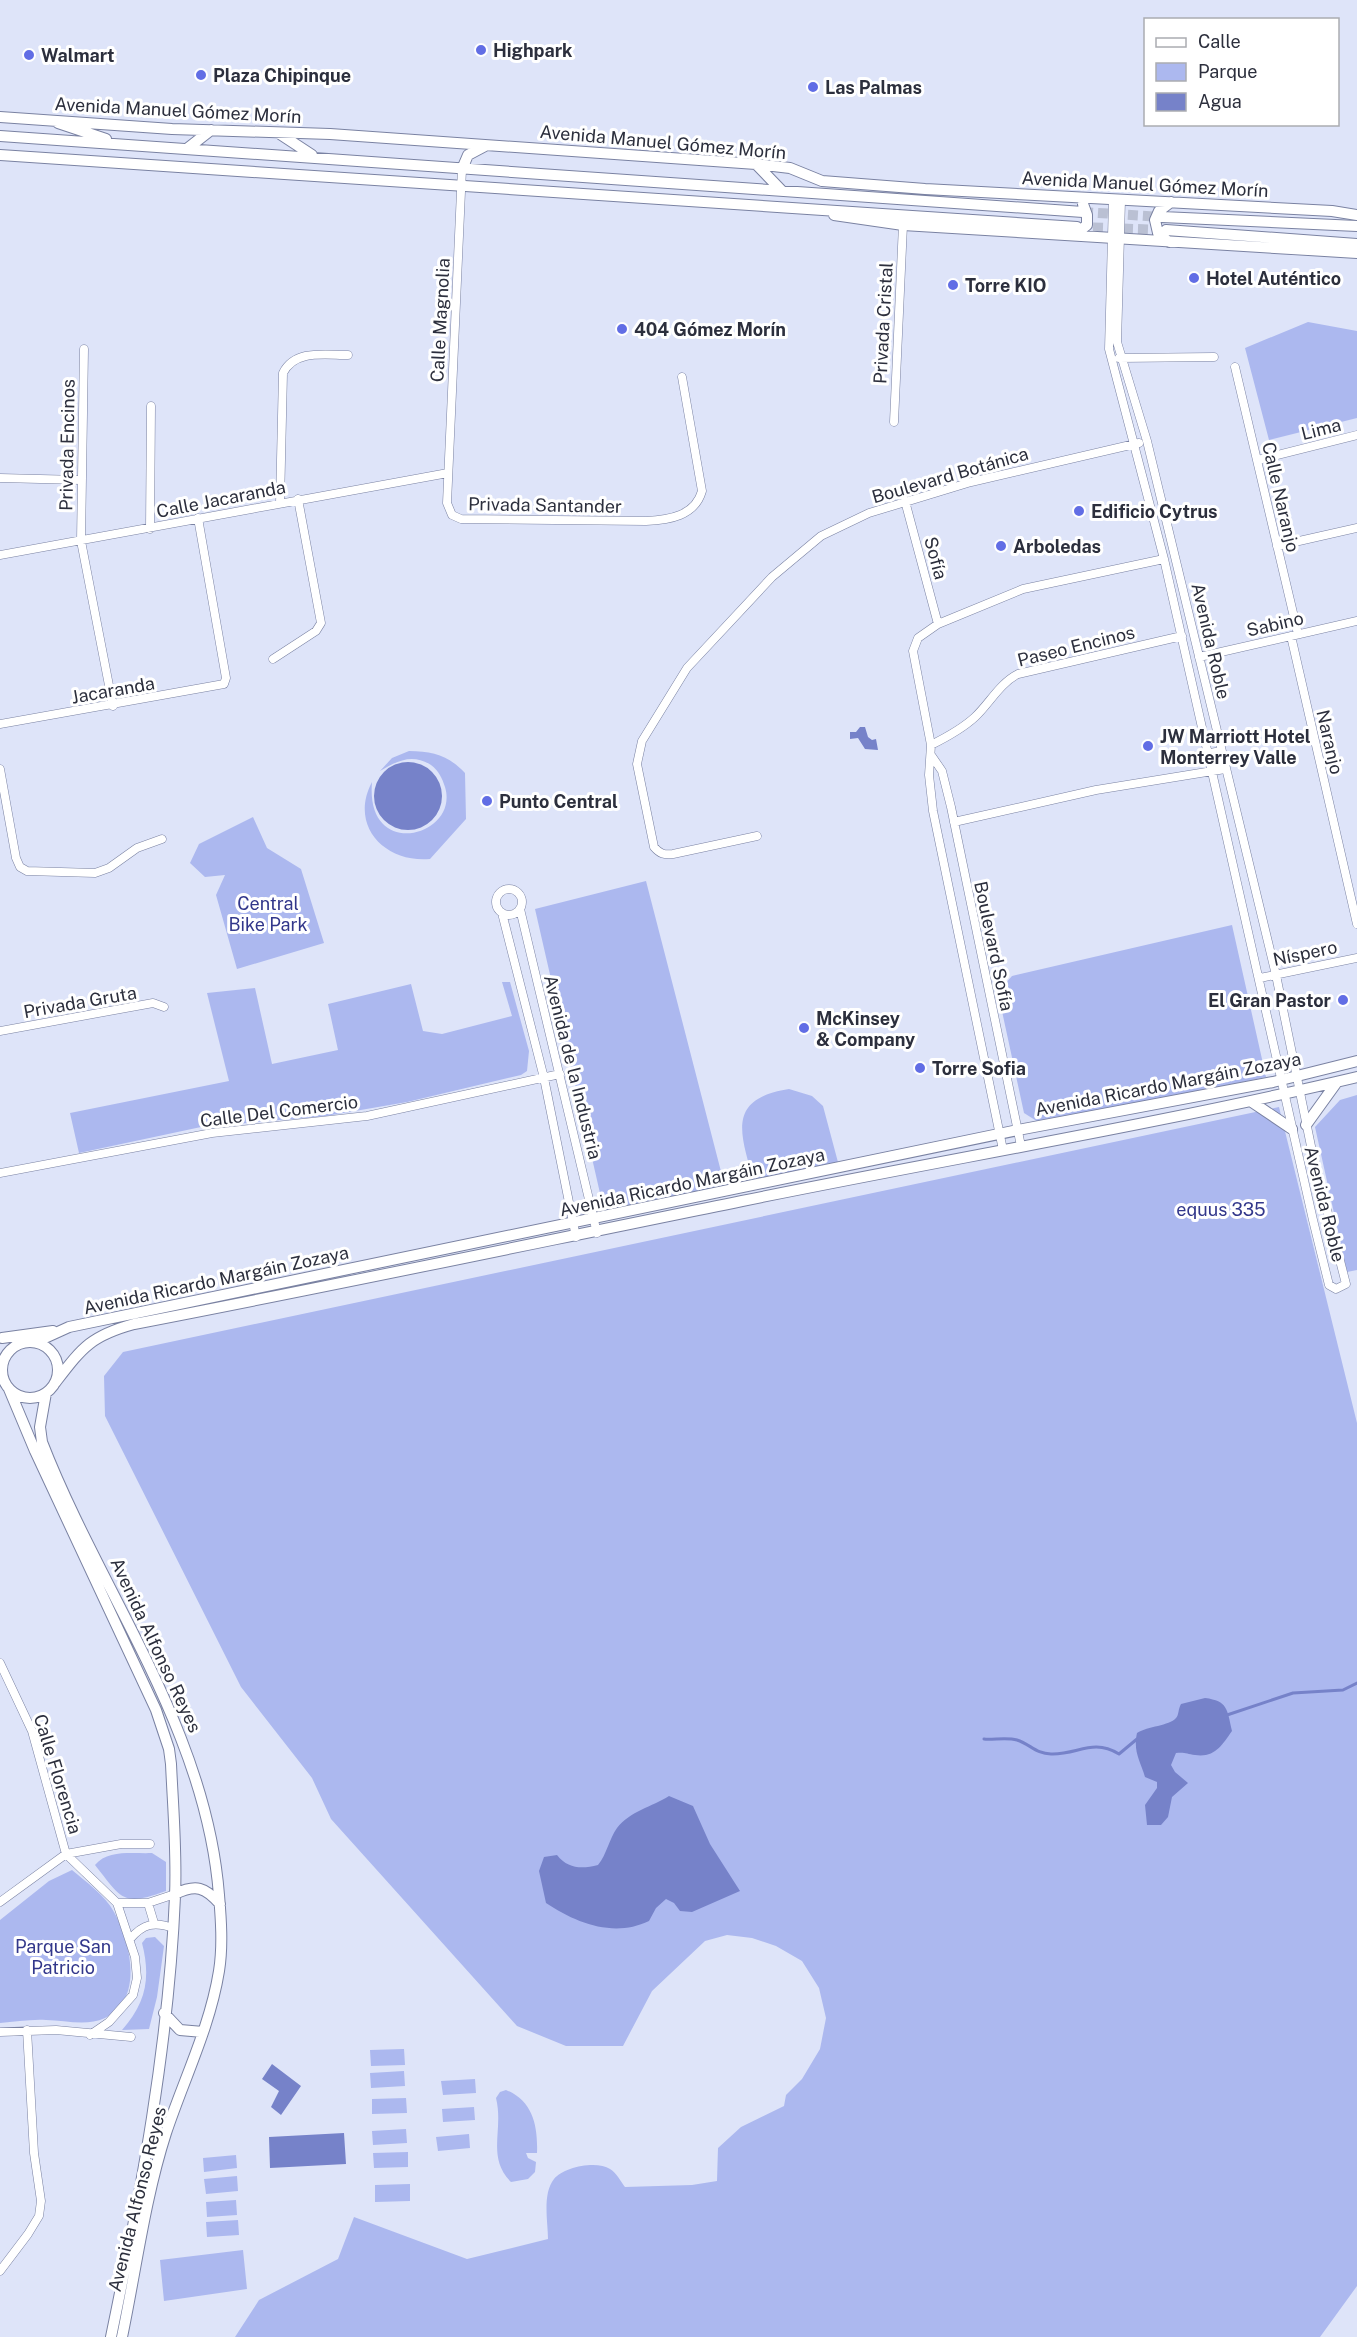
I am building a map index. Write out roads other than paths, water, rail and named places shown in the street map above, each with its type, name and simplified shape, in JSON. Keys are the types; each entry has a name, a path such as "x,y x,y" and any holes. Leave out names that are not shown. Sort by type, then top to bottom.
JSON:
{"main road":[{"name":"Avenida Manuel Gómez Morín","path":"0,117 488,145 756,164 790,168 822,181 1357,215"},
{"path":"54,120 66,127 104,138 110,144"},
{"path":"188,148 211,130"},
{"path":"278,133 315,157"},
{"name":"Avenida Manuel Gómez Morín","path":"0,136 1083,212"},
{"path":"462,168 470,152 488,145"},
{"path":"0,155 1077,227"},
{"path":"756,164 782,191"},
{"path":"1071,237 1084,229 1088,221 1084,205 1072,198"},
{"path":"1169,242 1158,233 1155,220 1159,212 1171,202"},
{"path":"818,209 848,219 903,225 1357,253"},
{"name":"Avenida Manuel Gómez Morín","path":"1162,217 1357,226"},
{"path":"1166,230 1357,244"},
{"name":"Avenida Ricardo Margáin Zozaya","path":"36,1342 59,1330 1018,1130 1296,1077 1357,1062"},
{"name":"Avenida Ricardo Margáin Zozaya","path":"55,1383 89,1342 116,1329 1021,1146 1252,1102 1357,1077"},
{"path":"1306,1125 1338,1082"},
{"path":"1252,1102 1292,1129"},
{"path":"1,1338 59,1330"},
{"path":"1,1338 36,1342 46,1345 54,1353 58,1363 55,1383 46,1393 29,1398 9,1389 1,1374 4,1359 15,1346 23,1342"},
{"name":"Avenida Alfonso Reyes","path":"9,1389 35,1452 164,1730 171,1764 175,1894 173,1928 146,2155 111,2337"},
{"name":"Avenida Alfonso Reyes","path":"46,1393 40,1427 42,1442 169,1704 198,1782 209,1825 220,1905 220,1969 212,2007 166,2135 122,2337"},
{"path":"175,1894 187,1888 202,1887 208,1890 220,1905"},
{"path":"164,2013 180,2030 203,2032"}],"street":[{"name":"Calle Magnolia","path":"448,472 462,168"},
{"name":"Avenida Roble","path":"1117,200 1119,358 1147,441 1275,975 1306,1125 1346,1284 1341,1288 1336,1289 1329,1285 1164,559 1136,443 1108,342 1117,239"},
{"name":"Privada Cristal","path":"894,422 903,225"},
{"name":"Privada Encinos","path":"84,349 80,480 81,541 113,706"},
{"path":"280,502 283,373 286,365 298,356 348,355"},
{"path":"1119,358 1214,357"},
{"name":"Calle Naranjo","path":"1234,366 1278,546 1294,635"},
{"name":"Privada Santander","path":"448,472 447,508 452,515 461,519 646,521 661,520 689,510 700,498 702,491 682,377"},
{"path":"150,529 151,406"},
{"name":"Lima","path":"1258,460 1357,435"},
{"name":"Boulevard Botánica","path":"757,836 673,854 658,852 654,847 637,764 642,741 687,668 772,577 821,536 869,513 999,475 1147,441"},
{"name":"Calle Jacaranda","path":"0,555 448,472"},
{"path":"0,477 80,480"},
{"path":"273,659 316,631 321,623 298,499"},
{"name":"Sofía","path":"905,501 938,624"},
{"name":"Jacaranda","path":"0,724 113,706 219,687 224,684 226,678 198,518"},
{"path":"1278,546 1357,528"},
{"path":"938,624 1023,589 1164,559"},
{"name":"Sabino","path":"1199,657 1357,621"},
{"name":"Boulevard Sofía","path":"938,624 918,638 913,651 931,745 929,776 933,811 1003,1150"},
{"name":"Naranjo","path":"1294,635 1357,924"},
{"name":"Paseo Encinos","path":"931,745 957,732 974,718 1007,681 1018,674 1182,636"},
{"path":"1195,756 1221,751"},
{"name":"Boulevard Sofía","path":"931,755 942,771 954,822 1021,1146"},
{"path":"0,769 16,858 20,867 39,873 95,873 109,868 137,848 162,840"},
{"path":"954,822 1096,790 1225,769"},
{"path":"506,889 519,894 520,909 512,915 502,913 496,900 506,889"},
{"name":"Avenida de la Industria","path":"520,909 597,1233"},
{"name":"Avenida de la Industria","path":"502,913 544,1078 576,1237"},
{"name":"Níspero","path":"1260,978 1357,958"},
{"name":"Privada Gruta","path":"0,1031 153,1003 164,1007"},
{"name":"Calle Del Comercio","path":"0,1173 201,1134 367,1116 560,1074"},
{"path":"1313,1220 1328,1216"},
{"name":"Calle Florencia","path":"0,1663 32,1731 66,1854 117,1903 130,1939 137,1978 133,1995 123,2009 90,2035"},
{"path":"0,1902 66,1854 121,1844 150,1844"},
{"path":"117,1903 148,1903 175,1894"},
{"path":"148,1903 154,1923"},
{"path":"130,1939 144,1926 154,1923 173,1928"},
{"path":"0,2271 39,2216 40,2201 34,2153 27,2030"},
{"path":"0,2032 56,2030 90,2035 131,2037"}],"water":[{"path":"860,727 865,727 868,737 872,740 876,739 878,750 865,749 858,738 850,739 850,732 856,732"},
{"path":"408,762 421,765 432,772 439,783 442,796 439,809 432,820 421,827 408,830 395,827 384,820 377,809 374,796 377,783 384,772 395,765"},
{"path":"1205,1698 1218,1701 1225,1707 1232,1731 1217,1749 1208,1754 1176,1753 1171,1765 1175,1772 1188,1783 1172,1797 1168,1817 1161,1825 1147,1825 1145,1805 1157,1788 1157,1782 1145,1777 1136,1751 1137,1733 1173,1721 1177,1717 1181,1704"},
{"path":"669,1796 693,1806 710,1844 740,1891 692,1912 680,1911 674,1903 666,1899 656,1908 649,1921 622,1928 596,1926 583,1922 546,1903 539,1871 544,1857 557,1855 561,1860 576,1867 598,1865 614,1832 622,1822"},
{"path":"272,2064 301,2086 281,2115 271,2107 279,2091 262,2079"},
{"path":"344,2133 346,2164 270,2168 269,2137"}],"waterway":[{"path":"1227,1715 1293,1693 1343,1690 1357,1683"},
{"path":"984,1739 1017,1740 1041,1752 1051,1754 1093,1747 1109,1749 1119,1754 1137,1739"}],"tunnel":[{"path":"1083,212 1162,217"},
{"path":"1078,227 1164,230"}],"place":[{"name":"Highpark","path":"481,50"},
{"name":"Walmart","path":"29,55"},
{"name":"Plaza Chipinque","path":"201,75"},
{"name":"Las Palmas","path":"813,87"},
{"name":"Hotel Auténtico","path":"1194,278"},
{"name":"Torre KIO","path":"953,285"},
{"name":"404 Gómez Morín","path":"622,329"},
{"name":"Edificio Cytrus","path":"1079,511"},
{"name":"Arboledas","path":"1001,546"},
{"name":"JW Marriott Hotel Monterrey Valle","path":"1148,746"},
{"name":"Punto Central","path":"487,801"},
{"name":"El Gran Pastor","path":"1343,1000"},
{"name":"McKinsey & Company","path":"804,1028"},
{"name":"Torre Sofia","path":"920,1068"}],"park label":[{"name":"Central Bike Park","path":"268,913"},
{"name":"equus 335","path":"1221,1209"},
{"name":"Parque San Patricio","path":"63,1956"}]}
